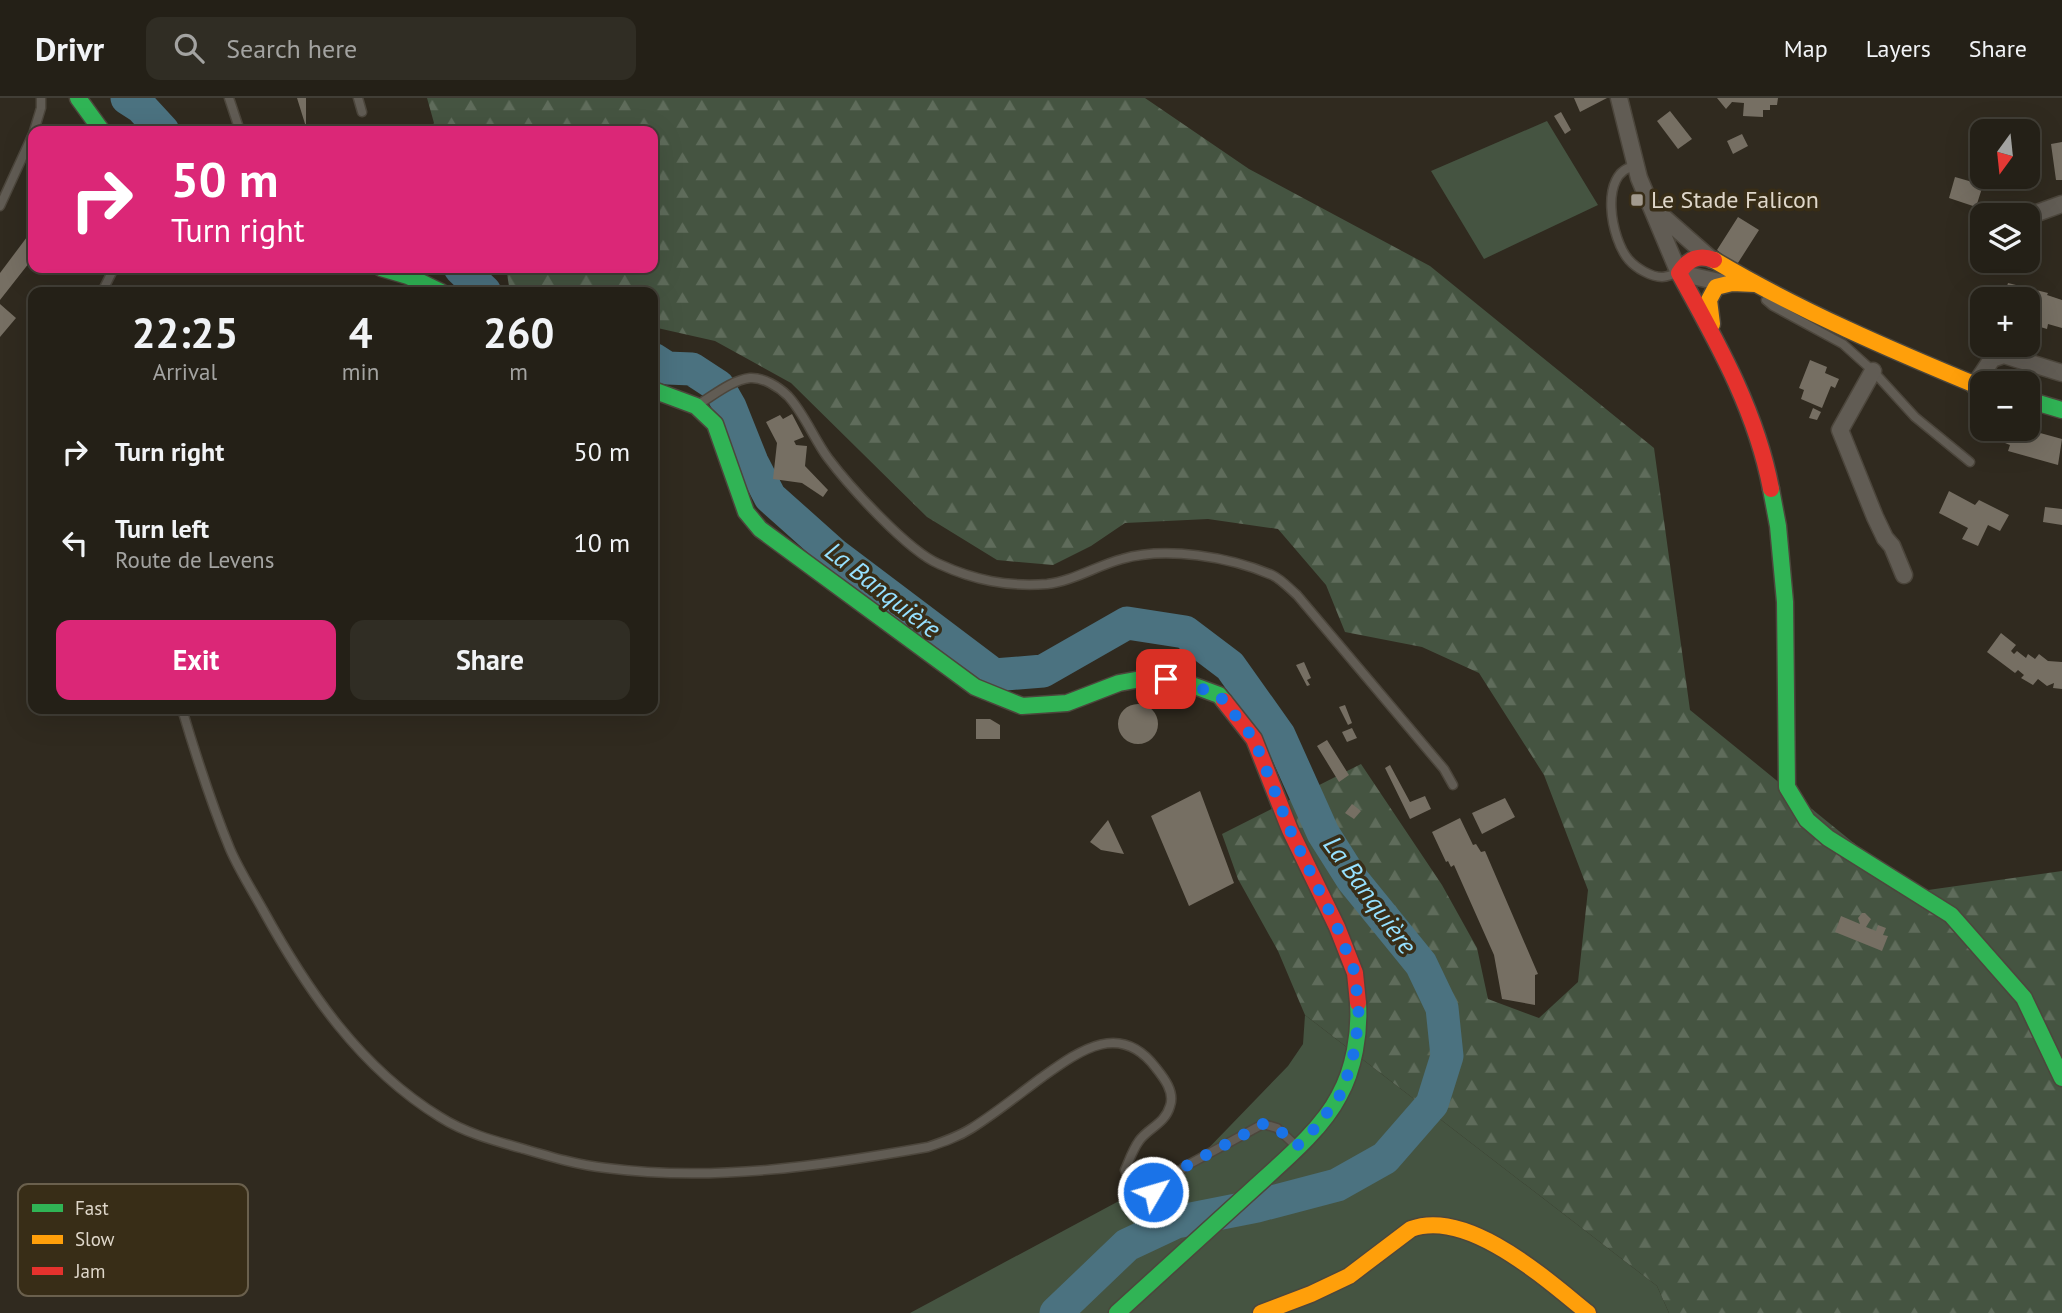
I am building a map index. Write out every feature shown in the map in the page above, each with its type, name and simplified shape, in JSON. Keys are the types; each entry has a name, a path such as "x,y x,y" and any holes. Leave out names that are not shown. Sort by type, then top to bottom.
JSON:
{"street":[{"path":"78,98 98,126"},
{"path":"1619,98 1635,166 1651,207 1679,273 1747,404 1767,467 1778,526 1785,602 1788,678 1787,787 1807,820 1828,838 1951,915 2024,998 2062,1078"},
{"path":"2040,212 2062,204"},
{"path":"1651,207 1711,258 1760,286 1879,345 1970,383"},
{"path":"1679,273 1686,262 1693,258 1711,258"},
{"path":"1711,258 1715,265 1716,285 1709,305 1715,338"},
{"path":"398,273 431,287"},
{"path":"1679,273 1716,285 1760,286"},
{"path":"1986,371 1992,359 2004,355 2062,373"},
{"path":"1873,371 1840,430 1875,517 1892,546 1904,575"},
{"path":"658,391 700,403 715,424 746,512 760,529 975,687 1022,706 1067,703 1119,683 1152,677 1181,681 1219,695 1254,739 1290,830 1337,927 1355,973 1359,1018 1352,1063 1339,1097 1317,1126 1281,1163 1117,1313"},
{"path":"2040,404 2062,410"},
{"path":"1261,1313 1358,1270 1398,1237 1420,1226 1445,1224 1472,1232 1543,1278 1588,1313"}],"lane":[{"path":"36,126 41,98"},
{"path":"229,98 238,126"},
{"path":"358,98 362,112"},
{"path":"0,206 28,145"},
{"path":"1635,166 1622,171 1613,184 1611,198 1617,236 1628,259 1641,269 1662,277 1679,273"},
{"path":"1760,286 1764,298 1773,306 1843,344 1873,371 1915,417 1970,462"},
{"path":"700,403 736,382 752,378 770,382 788,396 829,458 859,495 933,562 968,577 1013,585 1049,584 1080,576 1120,559 1147,553 1202,555 1275,576 1297,595 1444,769 1453,785"},
{"path":"184,714 204,780 231,851 280,940 332,1019 362,1054 396,1085 439,1117 463,1130 552,1157 604,1168 666,1173 779,1171 928,1147 951,1139 972,1128 1086,1048 1115,1042 1132,1046 1148,1057 1168,1085 1172,1099 1170,1109 1158,1126 1140,1140 1125,1170 1130,1184 1141,1192 1153,1192 1186,1166 1263,1124 1277,1128 1297,1146"}],"green space":[{"path":"427,98 1145,98 1249,169 1430,266 1654,448 1690,710 1914,892 2062,871 2062,1313 1669,1313 1657,1286 1305,1015 1278,951 1238,879 1222,834 1361,764 1442,885 1477,948 1488,999 1539,1018 1578,982 1588,890 1544,775 1479,673 1422,647 1345,632 1326,585 1278,529 1208,519 1125,523 1091,546 1053,565 997,560 927,517 791,383 715,341 658,328 658,287 509,287 507,273 658,273 658,126 432,126 434,123"},
{"path":"1547,121 1598,205 1484,259 1431,171"},
{"path":"1305,1015 1657,1286 1669,1313 910,1313 1199,1158 1288,1066 1303,1044"}],"building":[{"path":"297,98 306,98 306,126"},
{"path":"1574,98 1607,98 1580,112"},
{"path":"1717,98 1778,98 1777,105 1770,105 1770,110 1763,110 1763,117 1743,116 1744,103 1732,102 1726,109"},
{"path":"1670,111 1692,139 1678,149 1657,121"},
{"path":"1561,112 1571,130 1565,134 1554,116"},
{"path":"1742,134 1748,146 1733,154 1727,141"},
{"path":"2062,142 2062,180 2056,180 2051,144"},
{"path":"1955,177 1970,181 1970,189 1982,189 1977,203 1970,205 1949,198"},
{"path":"1738,217 1759,230 1736,266 1717,250"},
{"path":"28,236 28,264 0,300 0,273"},
{"path":"2008,283 2024,287 2007,287"},
{"path":"2040,291 2062,300 2062,328 2048,324 2047,329 2040,327"},
{"path":"0,304 16,318 0,337"},
{"path":"1810,360 1827,367 1825,373 1839,379 1835,388 1831,386 1822,408 1801,399 1804,390 1799,388"},
{"path":"1813,408 1821,412 1817,420 1809,418"},
{"path":"792,414 804,437 794,441 796,445 807,446 805,466 828,490 823,497 802,483 773,479 777,443 766,422 780,415 783,419"},
{"path":"2040,433 2062,439 2058,465 2008,451 2010,445 2005,443 2040,441"},
{"path":"1949,491 1975,505 1979,500 2009,515 2000,531 1988,525 1978,546 1962,539 1968,528 1939,513"},
{"path":"2045,507 2062,509 2062,525 2043,522"},
{"path":"2001,633 2016,645 2011,651 2014,654 2017,651 2026,658 2028,654 2035,659 2039,654 2048,661 2062,662 2062,689 2053,688 2054,683 2047,686 2038,679 2033,685 2021,678 2024,675 2018,670 2015,673 1987,652"},
{"path":"1304,662 1311,678 1307,680 1310,685 1307,686 1296,665"},
{"path":"1138,704 1146,705 1152,710 1157,716 1157,732 1152,738 1146,743 1138,744 1130,743 1124,738 1119,732 1118,724 1119,716 1124,710 1130,705"},
{"path":"1345,705 1352,723 1348,725 1339,707"},
{"path":"976,719 990,719 1000,725 1000,739 976,739"},
{"path":"1352,728 1357,738 1347,742 1342,732"},
{"path":"1327,740 1349,775 1339,782 1317,746"},
{"path":"1390,765 1410,802 1425,796 1431,809 1410,819 1385,768"},
{"path":"1200,791 1234,883 1189,906 1151,816"},
{"path":"1505,798 1515,817 1482,834 1472,813"},
{"path":"1352,804 1361,811 1354,819 1345,813"},
{"path":"1460,818 1473,845 1476,844 1481,852 1485,851 1538,974 1535,975 1535,1005 1502,999 1494,955 1454,865 1451,867 1448,861 1446,862 1432,832"},
{"path":"1108,820 1124,854 1101,850 1090,842"},
{"path":"1862,913 1871,919 1866,927 1876,931 1878,925 1886,928 1883,935 1888,936 1882,951 1835,932 1841,916 1860,924 1858,918"}],"waterway":[{"name":"La Banquière","path":"127,98 141,107 158,126"},
{"name":"La Banquière","path":"465,273 480,287"},
{"name":"La Banquière","path":"658,362 667,368 692,369 718,386 770,497 835,555 994,675 1043,671 1127,623 1185,632 1230,666 1279,735 1323,833 1352,879 1421,964 1442,1008 1447,1056 1432,1104 1385,1158 1337,1185 1257,1206 1176,1222 1127,1245 1056,1313"}],"traffic: fast":[{"path":"78,98 98,126"},
{"path":"398,273 431,287"},
{"path":"658,392 696,406 715,424 746,512 760,529 975,687 1022,706 1067,703 1119,683 1152,677 1181,681 1219,695 1224,701"},
{"path":"2040,404 2062,410"},
{"path":"1771,489 1778,526 1785,602 1787,787 1807,820 1828,838 1951,915 2024,998 2062,1078"},
{"path":"1117,1313 1287,1158 1322,1122 1349,1074 1357,1038 1358,1003"}],"traffic: slow":[{"path":"1714,260 1813,313 1970,382"},
{"path":"1712,324 1709,300 1716,287 1732,283 1755,284"},
{"path":"1261,1313 1349,1276 1411,1229 1433,1225 1457,1229 1506,1251 1588,1313"}],"traffic: jam":[{"path":"1714,260 1694,259 1679,273 1734,377 1756,432 1771,489"},
{"path":"1224,701 1254,739 1290,830 1337,927 1355,973 1358,1003"}],"place":[{"name":"Le Stade Falicon","path":"1637,200"}],"route":[{"path":"1153,1192 1186,1166 1263,1124 1277,1128 1297,1146 1317,1126 1339,1097 1352,1063 1359,1018 1355,973 1337,927 1290,830 1254,739 1219,695 1181,681 1166,679"}]}
